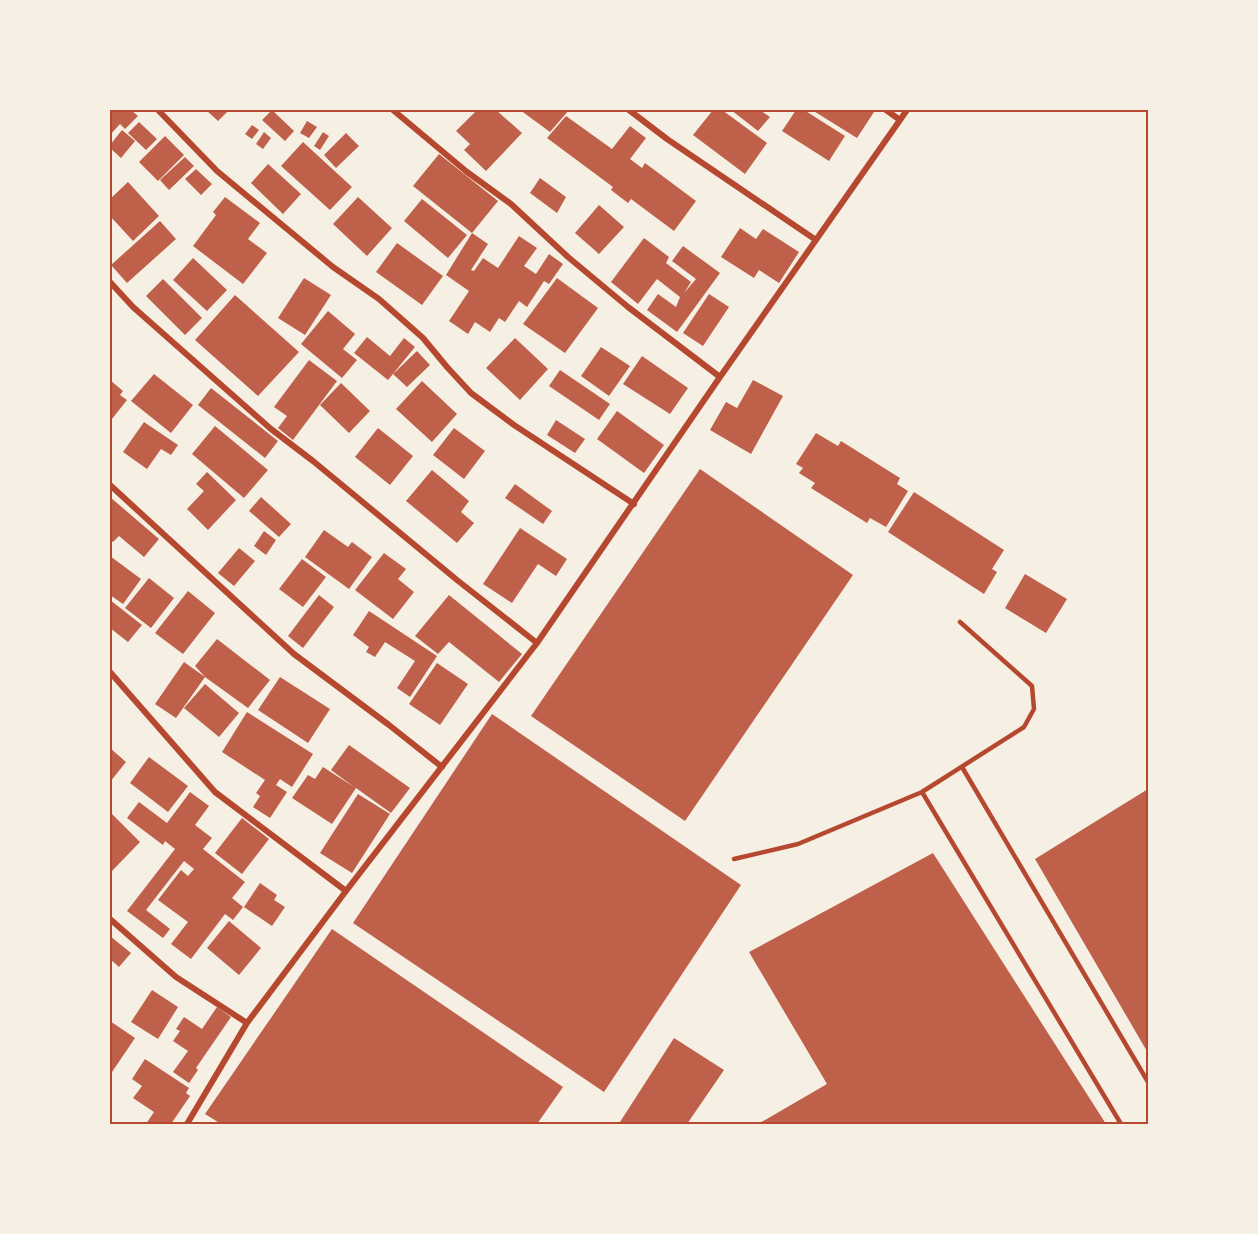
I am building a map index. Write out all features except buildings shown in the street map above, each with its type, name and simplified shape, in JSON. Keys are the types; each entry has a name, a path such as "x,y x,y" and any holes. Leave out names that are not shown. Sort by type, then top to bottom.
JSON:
{"street":[{"path":"158,110 217,171 333,267 379,299 423,338 471,393 514,425 634,504"},
{"path":"393,110 467,172 511,204 568,257 628,307 720,377"},
{"path":"629,110 667,139 816,240"},
{"path":"886,110 900,120"},
{"path":"187,1125 247,1023 537,643 906,110"},
{"path":"110,282 133,307 271,429 537,643"},
{"path":"110,485 294,654 442,767"},
{"path":"110,672 216,792 346,891"},
{"path":"110,919 176,977 247,1023"}],"lane":[{"path":"734,859 798,844 922,792 1024,727 1034,709 1032,686 960,622"},
{"path":"962,767 1149,1082"},
{"path":"922,792 1121,1125"}]}
